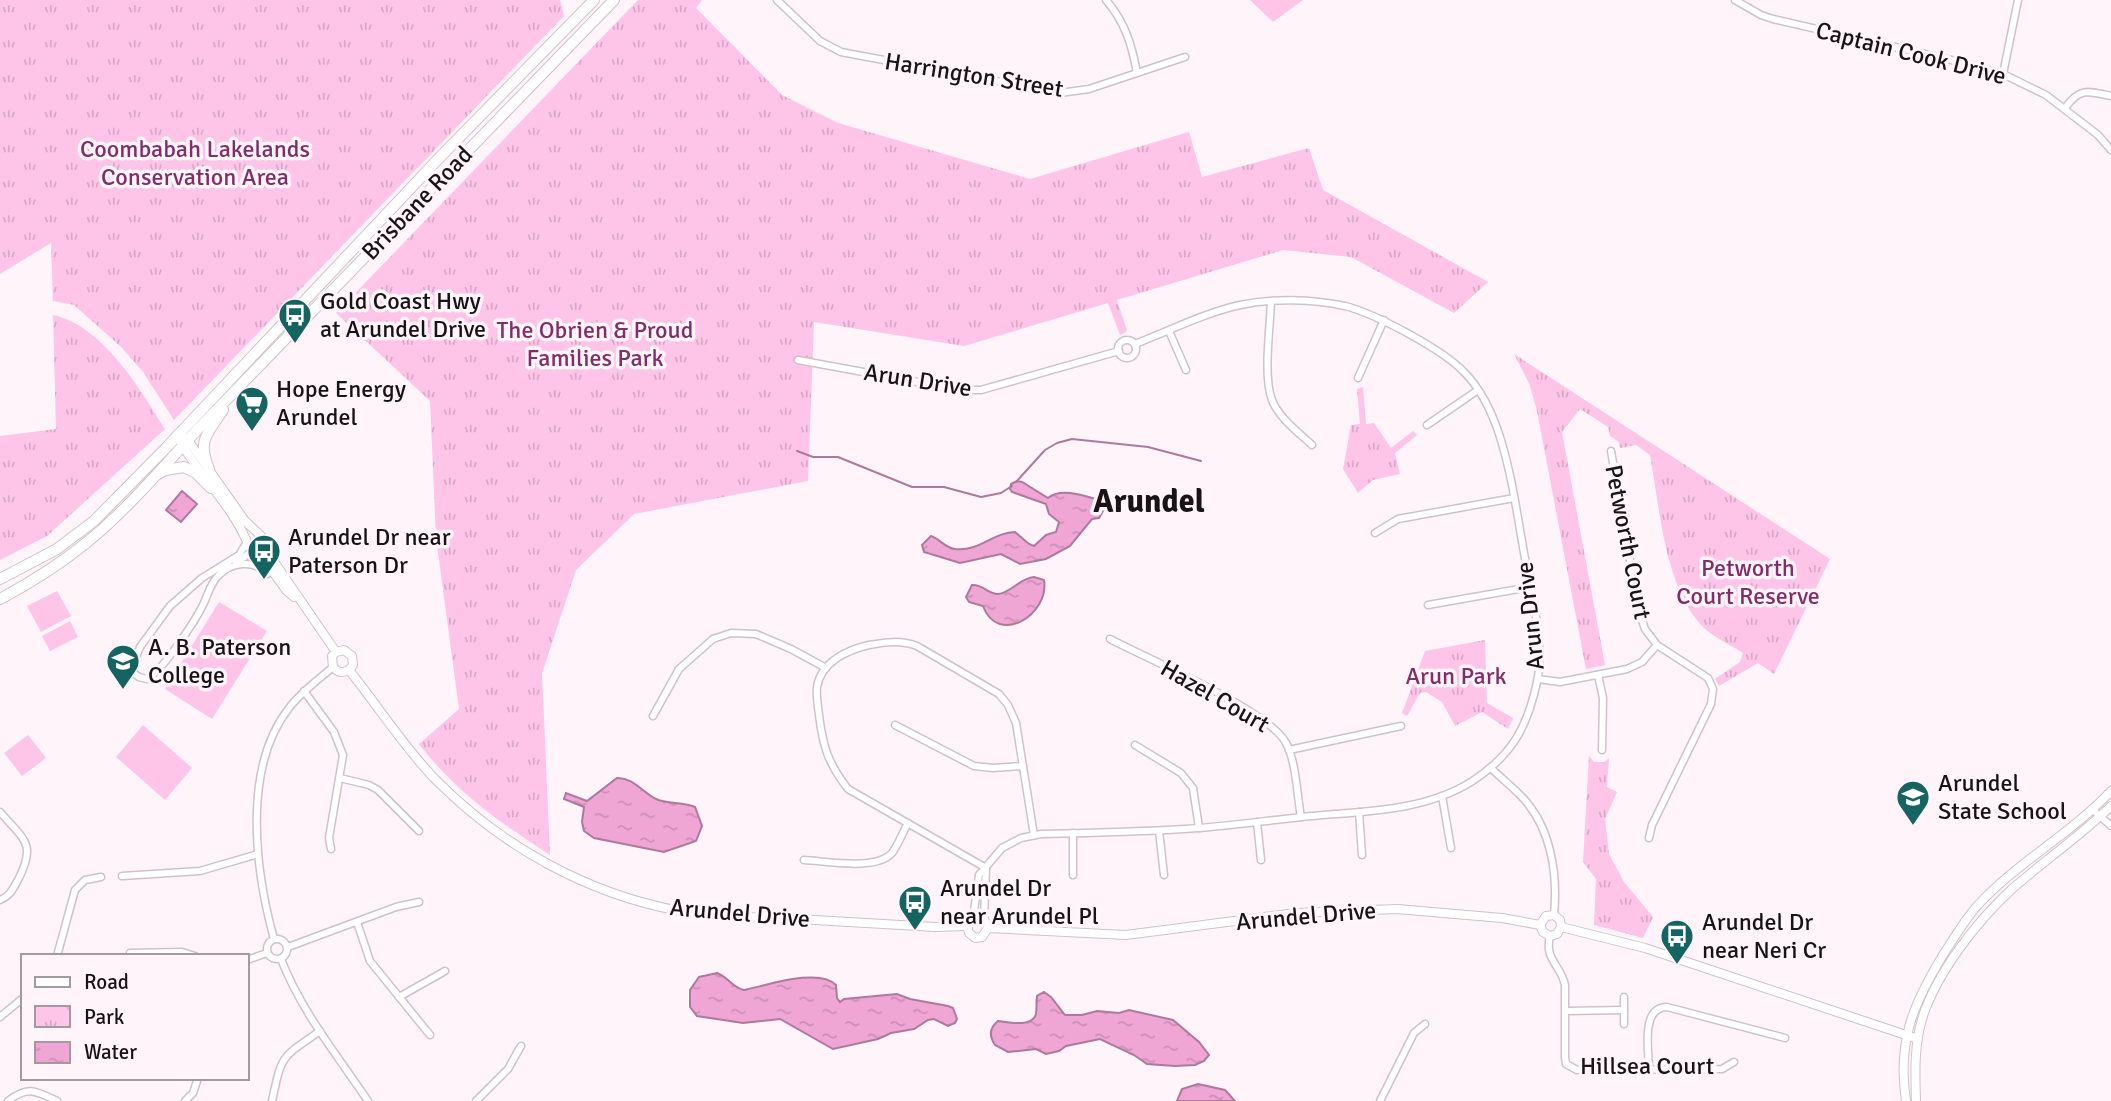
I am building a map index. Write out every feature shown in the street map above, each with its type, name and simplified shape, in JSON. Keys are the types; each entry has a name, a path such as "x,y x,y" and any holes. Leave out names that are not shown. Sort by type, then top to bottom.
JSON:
{"highway":[{"name":"Brisbane Road","path":"0,579 57,549 94,520 594,0"},
{"name":"Brisbane Road","path":"0,599 41,576 87,543 135,498 148,481 614,0"},
{"path":"209,469 202,453 203,445 232,394"},
{"path":"148,481 165,470 184,467 196,473 211,488"}],"main road":[{"path":"177,434 209,469 249,548 258,548"},
{"path":"185,443 211,488 222,495 262,537 258,548"},
{"path":"247,541 257,534"},
{"path":"258,548 286,590 299,601 336,652"},
{"path":"344,650 352,656 353,665 344,673 337,672 332,667 332,656 336,652 344,650"},
{"name":"Arundel Drive","path":"349,670 406,746 434,778 466,808 526,852 600,888 679,911 708,915 929,926 970,922"},
{"path":"1906,1101 1902,1068 1906,1036 1926,982 1961,926 1978,905 2093,810 2111,791"},
{"path":"1916,1101 1915,1064 1922,1019 1930,999 1953,961 1981,921 2012,890 2111,806"},
{"name":"Arundel Drive","path":"986,923 1126,935 1296,913 1385,909 1443,911 1541,925"},
{"path":"1554,915 1560,920 1561,927 1557,934 1550,936 1543,932 1541,925 1544,918 1554,915"},
{"path":"970,922 986,923 982,937 975,938 969,933 970,922"},
{"path":"1561,927 1645,948 1918,1039"}],"street":[{"name":"Harrington Street","path":"777,0 820,41 841,52 1060,93 1089,89 1185,58"},
{"path":"1106,0 1123,23 1132,45 1137,73"},
{"name":"Captain Cook Drive","path":"1735,0 1773,19 2003,74 2026,84 2065,108 2111,150"},
{"path":"2003,74 2018,0"},
{"path":"2065,108 2076,94 2083,92 2111,96"},
{"path":"1271,302 1268,383 1272,401 1292,427 1312,444"},
{"name":"Arun Drive","path":"970,922 979,875 1002,848 1021,838 1034,835 1199,828 1359,812 1427,802 1443,796 1470,783 1511,749 1524,727 1538,679 1539,653 1530,587 1499,434 1478,390 1464,372 1443,355 1384,320 1354,309 1318,302 1240,305 1135,344"},
{"path":"1358,378 1384,320"},
{"path":"1170,331 1186,370"},
{"path":"1130,340 1135,344 1135,353 1131,357 1125,358 1119,351 1119,345 1124,341 1130,340"},
{"name":"Arun Drive","path":"798,360 961,390 981,390 1119,351"},
{"path":"1427,425 1478,390"},
{"name":"Petworth Court","path":"1611,451 1639,612 1645,629 1657,645 1708,678 1713,689 1711,704 1652,825 1649,838"},
{"path":"1376,533 1398,519 1514,498"},
{"path":"247,541 239,555 205,576 170,606 134,659 132,668 135,675 147,679 158,672 202,606 212,583 258,548"},
{"path":"230,567 255,565 267,574"},
{"path":"1428,605 1530,587"},
{"path":"653,716 679,668 713,639 731,633 756,634 826,668"},
{"name":"Hazel Court","path":"1110,639 1271,724 1284,739 1289,750 1300,817"},
{"path":"986,923 986,868 848,789 829,761 822,744 817,690 820,677 826,668 840,655 858,648 903,641 917,646 999,694 1008,705 1016,723 1034,835"},
{"path":"1538,679 1560,682 1634,666 1642,662 1657,645"},
{"path":"274,939 265,908 258,854 260,786 266,749 289,707 332,667"},
{"path":"1598,675 1602,698 1602,750"},
{"path":"304,691 334,732 343,755 329,838 331,849"},
{"path":"895,726 974,766 1023,766"},
{"path":"1289,750 1401,726"},
{"path":"1135,745 1162,760 1187,780 1193,788 1199,828"},
{"path":"1491,768 1521,795 1536,816 1552,858 1556,880 1554,915"},
{"path":"340,778 369,785 377,790 419,831"},
{"path":"1443,796 1451,848"},
{"path":"2093,810 2111,826"},
{"path":"0,812 26,843 29,851 26,864 12,892 0,900"},
{"path":"1359,812 1362,855"},
{"path":"1257,822 1261,860"},
{"path":"804,860 867,863 881,861 891,853 908,823"},
{"path":"1158,831 1164,875"},
{"path":"1073,833 1073,875"},
{"path":"122,876 200,871 258,854"},
{"path":"58,954 75,890 85,880 101,877"},
{"path":"288,947 396,907 419,902"},
{"path":"357,922 370,961 430,1035"},
{"name":"Hillsea Court","path":"1550,936 1547,946 1549,954 1563,976 1566,1011 1565,1057 1566,1064 1571,1068 1722,1069 1734,1062"},
{"path":"267,953 268,944 274,939 283,940 288,947"},
{"path":"267,953 275,959 281,959 288,947"},
{"path":"130,953 186,954"},
{"path":"248,960 267,953"},
{"path":"281,959 297,994 368,1101"},
{"path":"400,997 445,971"},
{"path":"1624,997 1624,1024"},
{"path":"0,1017 21,1000"},
{"path":"1649,1070 1648,1026 1653,1013 1660,1007 1785,1038"},
{"path":"1566,1011 1624,1010"},
{"path":"1380,1101 1414,1033 1425,1024"},
{"path":"272,1101 280,1064 286,1054 320,1031"},
{"path":"476,1101 508,1069 521,1046"},
{"path":"185,1101 197,1080"},
{"path":"8,1101 28,1090 38,1091 57,1101"}],"green space":[{"name":"Coombabah Lakelands Conservation Area","path":"0,0 560,0 564,16 174,420 143,372 121,347 74,305 53,301 51,243 0,274"},
{"name":"The Obrien & Proud Families Park","path":"638,0 702,0 696,8 782,95 838,123 1030,179 1189,132 1202,177 1309,148 1323,190 1488,282 1454,313 1351,257 1283,250 1117,300 1127,331 1120,335 1108,303 964,346 814,322 808,481 634,514 576,570 542,673 550,855 463,792 419,744 459,709 436,538 430,401 336,313"},
{"path":"1250,0 1303,0 1273,22"},
{"path":"53,315 88,331 103,345 131,378 165,429 47,536 0,560 0,436 56,429"},
{"name":"Petworth Court Reserve","path":"1514,354 1830,559 1774,674 1758,663 1719,686 1715,679 1740,662 1743,653 1703,627 1680,590 1666,546 1650,455 1636,445 1620,448 1619,442 1610,436 1608,427 1580,409 1562,432 1605,665 1586,669 1537,411 1529,383"},
{"path":"1363,387 1366,424 1374,423 1391,448 1413,431 1417,435 1395,453 1400,474 1373,480 1358,493 1343,469 1351,425 1360,424 1357,389"},
{"path":"57,591 71,616 41,632 27,606"},
{"path":"219,602 267,631 212,719 165,689"},
{"path":"70,621 78,637 50,651 42,636"},
{"name":"Arun Park","path":"1485,640 1487,703 1513,718 1508,729 1482,712 1455,726 1442,702 1426,692 1420,693 1407,716 1402,713 1425,651"},
{"path":"143,725 192,768 165,800 116,757"},
{"path":"28,735 46,758 22,776 4,753"},
{"path":"1589,756 1594,762 1604,762 1609,758 1607,787 1617,792 1605,819 1609,854 1624,882 1653,917 1643,938 1594,925 1596,879 1583,862"}],"water":[{"path":"1017,481 1048,498 1066,493 1099,500 1103,511 1099,518 1092,519 1070,546 1046,559 1020,564 1001,554 960,563 924,552 922,545 931,536 951,548 964,549 1015,532 1034,546 1046,535 1056,532 1059,522 1049,514 1046,504 1012,492 1011,484"},
{"path":"182,491 197,504 181,522 166,510"},
{"path":"1034,577 1044,580 1044,593 1039,604 1031,614 1010,625 1000,624 990,618 983,606 969,602 966,597 972,585 998,594"},
{"path":"617,778 633,783 656,799 695,807 702,826 696,841 664,852 594,838 584,831 584,807 564,799 566,793 587,801"},
{"path":"717,973 744,990 792,979 828,980 836,985 840,1002 844,999 897,994 953,1008 957,1019 948,1026 934,1019 928,1020 914,1029 833,1049 780,1019 743,1023 697,1016 690,1007 690,990 699,977"},
{"path":"1044,992 1065,1015 1082,1015 1097,1011 1119,1013 1129,1010 1173,1020 1199,1042 1209,1055 1195,1065 1175,1066 1147,1064 1100,1039 1066,1046 1046,1054 1036,1049 1008,1052 995,1045 991,1032 993,1026 998,1021 1030,1021 1036,1014 1037,996"},
{"path":"1198,1084 1225,1090 1235,1101 1177,1101 1182,1089"}],"waterway":[{"path":"1016,482 1045,450 1072,439 1148,447 1201,461"},
{"path":"797,451 813,457 838,457 912,487 944,487 981,497 1001,493 1012,486"}],"place":[{"name":"Gold Coast Hwy at Arundel Drive","path":"295,345"},
{"name":"Hope Energy Arundel","path":"252,433"},
{"name":"Arundel Dr near Paterson Dr","path":"264,581"},
{"name":"A. B. Paterson College","path":"123,691"},
{"name":"Arundel State School","path":"1913,827"},
{"name":"Arundel Dr near Arundel Pl","path":"915,932"},
{"name":"Arundel Dr near Neri Cr","path":"1677,966"}],"district":[{"name":"Arundel","path":"1149,501"}]}
